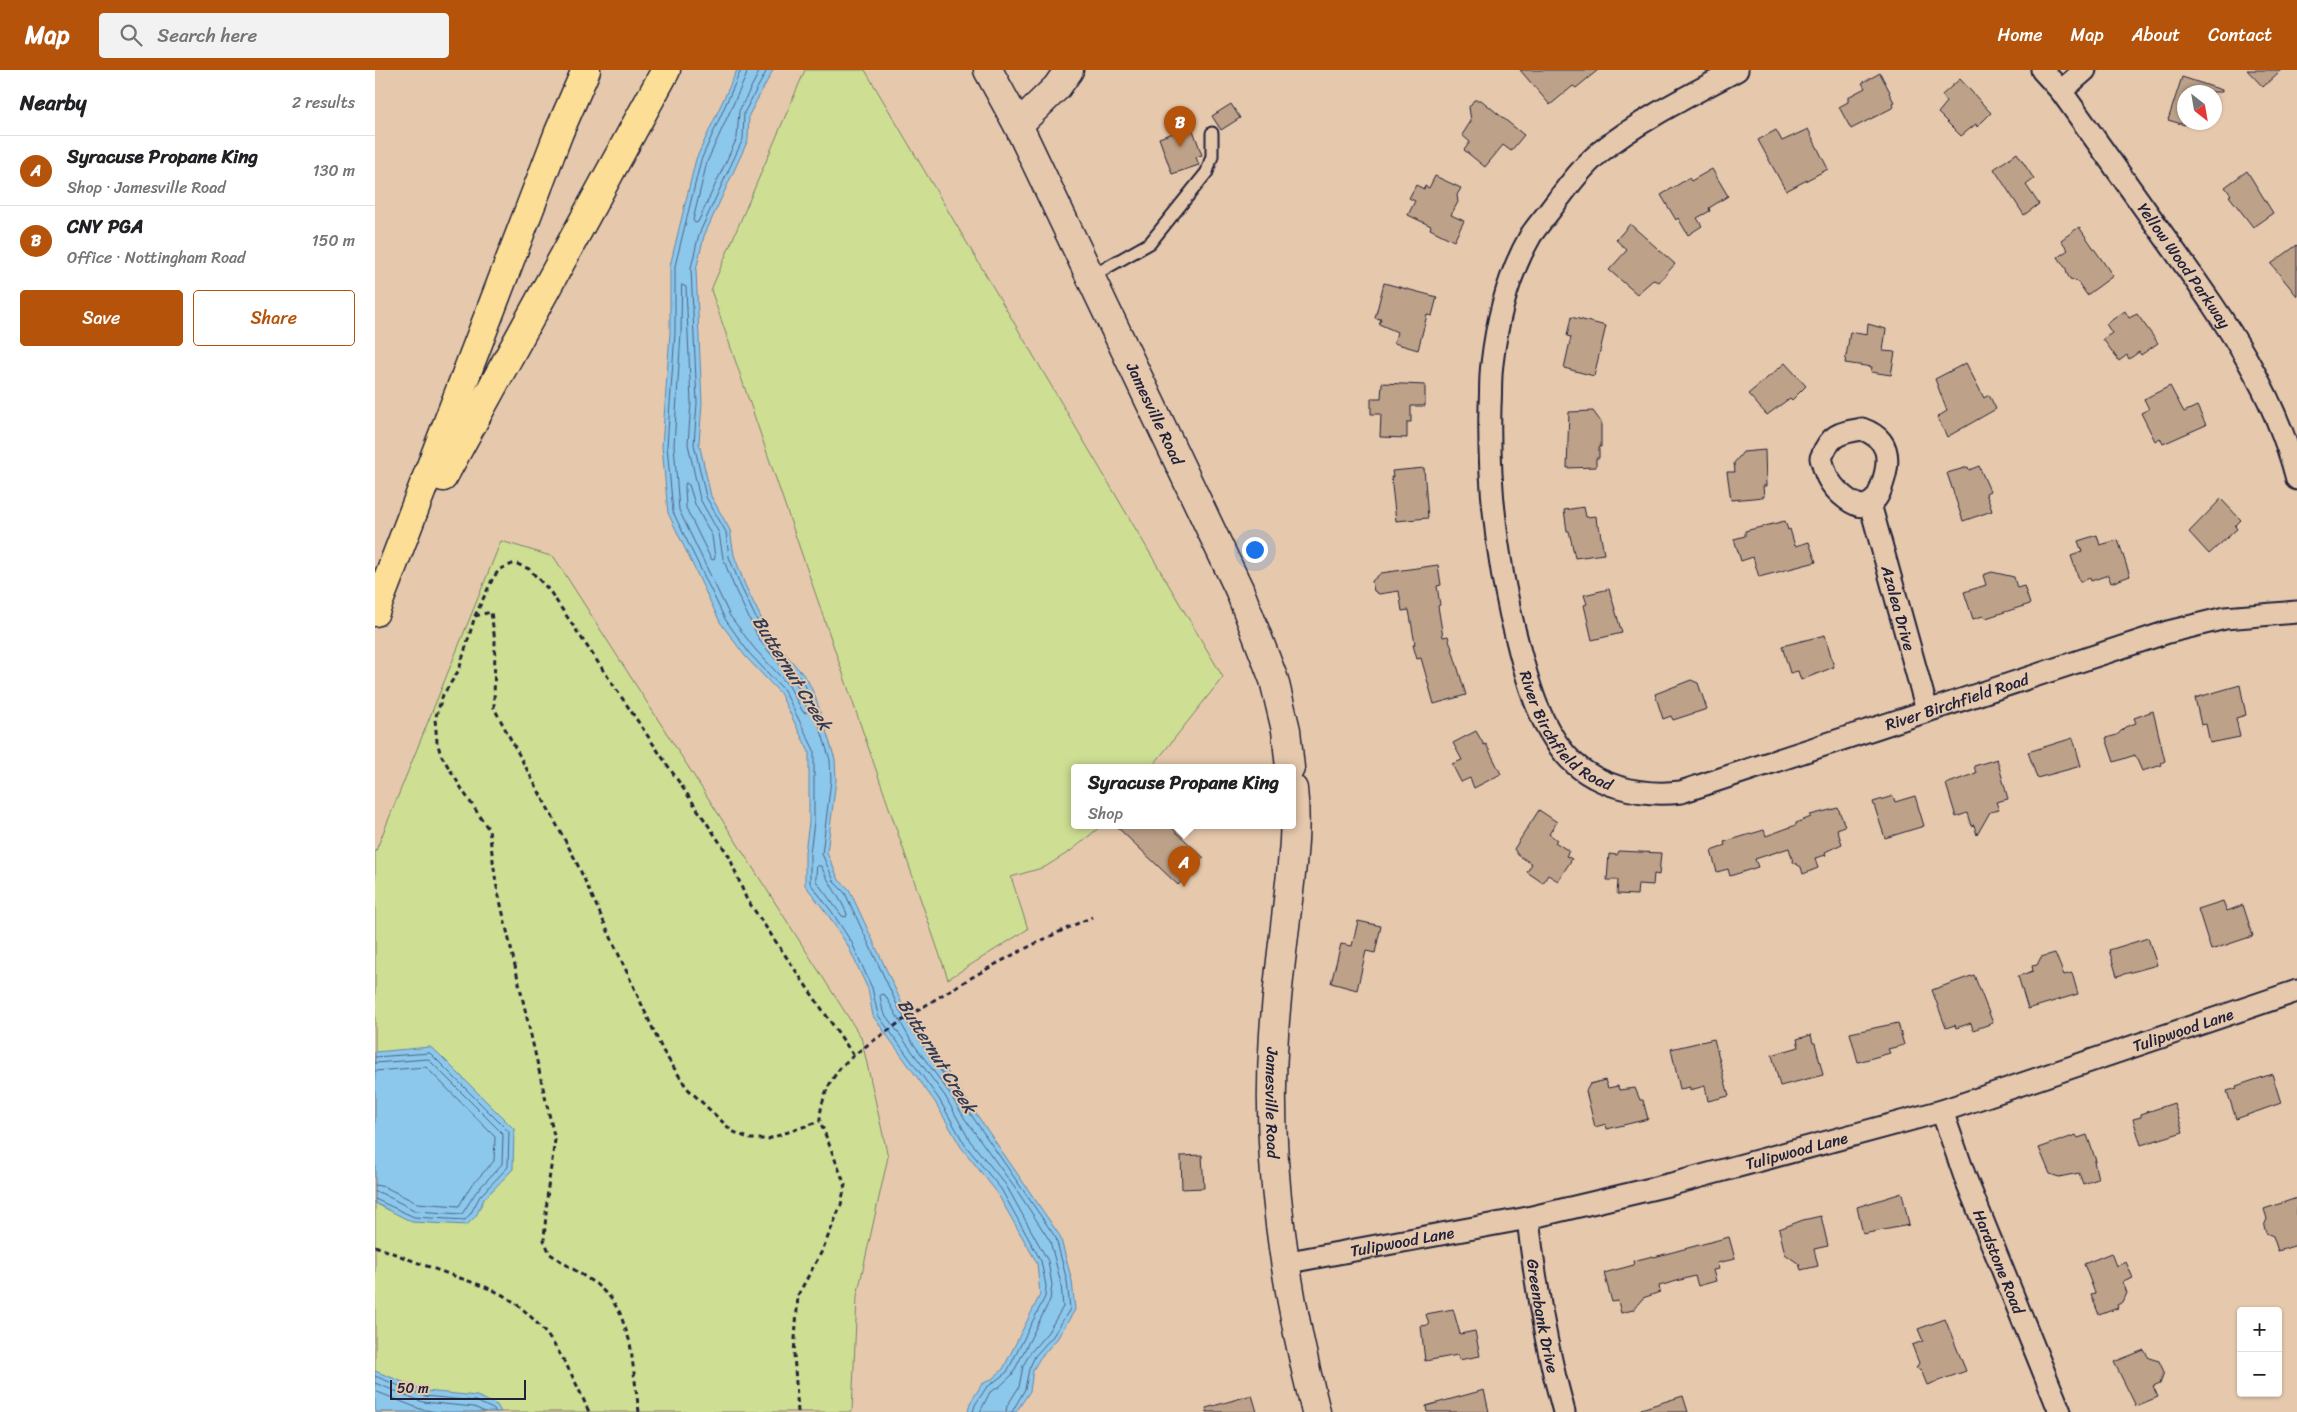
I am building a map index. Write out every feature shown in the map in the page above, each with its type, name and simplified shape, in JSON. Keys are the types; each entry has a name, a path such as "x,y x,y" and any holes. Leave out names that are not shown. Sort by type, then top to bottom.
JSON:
{"highway":[{"path":"375,612 559,132 586,70"},
{"path":"401,544 414,528 430,502 465,433 666,70"}],"street":[{"name":"Jamesville Road","path":"988,70 1018,125 1239,589 1274,680 1286,730 1290,764"},
{"path":"1018,125 1057,87 1069,70"},
{"name":"River Birchfield Road","path":"1737,70 1662,111 1600,152 1577,175 1531,234 1510,282 1500,317 1492,365 1489,469 1495,525 1511,620 1533,697 1546,728 1566,755 1591,775 1618,787 1659,795 1681,792 2168,632 2225,618 2297,612"},
{"name":"Yellow Wood Parkway","path":"2042,70 2061,91 2224,320 2263,387 2290,452 2297,479"},
{"path":"2061,91 2085,70"},
{"name":"Azalea Drive","path":"1870,504 1927,710"},
{"name":"Jamesville Road","path":"1293,829 1293,852 1274,1035 1273,1145 1280,1238 1284,1263 1305,1366 1317,1412"},
{"name":"Tulipwood Lane","path":"1284,1263 1528,1218 1672,1184 1942,1111 2297,992"},
{"name":"Hardstone Road","path":"1942,1111 1965,1177 2060,1412"},
{"name":"Greenbank Drive","path":"1528,1218 1535,1280 1552,1370 1564,1412"}],"lane":[{"path":"1090,277 1150,243 1207,172 1213,156 1212,133"}],"path":[{"path":"639,1412 630,1342 620,1313 611,1298 595,1284 549,1254 544,1240 548,1187 555,1140 497,884 489,830 441,755 437,742 435,719 443,695 459,670 475,616 493,578 500,569 515,563 529,570 549,590 729,856 746,898 854,1056"},
{"path":"475,616 491,612 493,618 495,708 575,858 663,1051 687,1088 732,1131 750,1139 768,1139 820,1121"},
{"path":"798,1412 794,1354 798,1295 822,1251 841,1205 845,1185 820,1121 820,1110 828,1086 841,1068 854,1056 917,1010 979,973 1092,917"},
{"path":"375,1246 496,1291 515,1303 538,1323 555,1344 574,1376 589,1412"}],"green space":[{"path":"805,70 865,70 1223,677 1154,764 1071,764 1071,829 1097,829 1072,850 1045,867 1011,877 1028,929 948,979 711,290"},
{"path":"501,541 554,557 861,1037 888,1157 857,1296 852,1412 375,1412 375,853"}],"water":[{"name":"Butternut Creek","path":"737,70 773,70 749,115 748,140 704,236 696,270 702,403 699,443 711,496 730,530 734,555 745,585 770,636 807,679 815,696 835,759 836,780 827,853 839,880 849,889 905,1010 1060,1236 1072,1281 1075,1310 1057,1339 1040,1358 1033,1370 1030,1391 1016,1412 968,1412 970,1403 982,1384 992,1379 1003,1369 1040,1295 1037,1263 996,1191 961,1147 935,1102 873,1016 868,989 848,946 828,915 805,885 805,852 809,822 809,752 780,693 745,656 720,622 668,513 662,446 670,333 670,266 696,159"},
{"path":"430,1047 514,1129 513,1169 484,1199 476,1216 467,1225 412,1222 375,1203 375,1052"},
{"path":"375,1371 426,1391 477,1396 497,1405 501,1412 375,1412"}],"building":[{"path":"1520,70 1598,70 1576,88 1573,86 1550,105"},
{"path":"2247,70 2281,70 2263,87"},
{"path":"1880,73 1890,92 1894,107 1851,129 1839,107 1848,102 1848,97 1865,88 1862,83"},
{"path":"2182,77 2207,85 2179,85"},
{"path":"1960,79 1991,113 1977,127 1976,124 1961,136 1938,113 1947,102 1942,95"},
{"path":"2177,92 2177,123 2168,120"},
{"path":"1474,100 1481,100 1524,135 1511,151 1503,145 1485,167 1464,150 1470,142 1462,135 1471,121 1469,107"},
{"path":"1231,104 1240,118 1221,130 1212,116"},
{"path":"1184,129 1185,132 1193,130 1202,155 1196,157 1199,165 1172,174 1159,138"},
{"path":"1808,129 1828,169 1786,191 1758,140 1776,130 1782,141"},
{"path":"2017,153 2034,179 2026,185 2039,204 2024,215 1994,169"},
{"path":"1712,169 1728,196 1709,208 1710,211 1697,218 1702,226 1688,235 1678,218 1676,220 1661,195 1689,178 1691,181"},
{"path":"2247,171 2273,213 2253,227 2229,196 2231,195 2225,187"},
{"path":"1435,176 1461,188 1457,195 1458,202 1451,215 1464,221 1454,241 1430,229 1431,226 1408,215 1415,201 1409,198 1416,185 1424,189 1425,186 1429,188"},
{"path":"1630,224 1675,264 1659,282 1653,280 1637,294 1609,270 1627,250 1616,240"},
{"path":"2079,227 2113,276 2087,295 2077,281 2070,279 2058,257 2068,250 2061,240"},
{"path":"2297,245 2297,296 2271,264"},
{"path":"1384,283 1437,297 1432,316 1427,315 1418,350 1394,343 1397,332 1379,324 1381,319 1375,318"},
{"path":"2125,311 2129,318 2137,314 2158,343 2141,355 2139,352 2129,359 2127,355 2119,361 2103,339 2112,333 2106,324"},
{"path":"1571,317 1606,326 1594,376 1564,368 1571,337 1567,336"},
{"path":"1868,324 1886,329 1883,351 1895,352 1891,375 1871,372 1872,367 1845,363 1850,332 1867,335"},
{"path":"1785,363 1806,386 1792,400 1790,398 1767,415 1748,394"},
{"path":"1966,363 1984,398 1989,395 1996,409 1947,437 1937,417 1947,411 1935,379"},
{"path":"1382,383 1425,385 1425,406 1411,406 1411,422 1407,422 1407,438 1380,437 1381,414 1371,414 1371,398 1381,398"},
{"path":"2170,386 2184,412 2197,406 2206,425 2163,444 2160,438 2155,441 2141,413 2149,409 2144,399"},
{"path":"1593,411 1601,422 1601,447 1599,447 1599,458 1596,458 1596,467 1567,468 1569,412"},
{"path":"1765,450 1766,486 1763,486 1764,497 1731,500 1727,472 1735,472 1734,463 1743,452"},
{"path":"1979,466 1990,491 1986,493 1992,511 1963,521 1947,473 1968,467 1969,470"},
{"path":"1424,468 1428,518 1396,521 1392,471"},
{"path":"2221,499 2241,520 2235,526 2237,529 2209,554 2189,532"},
{"path":"1584,507 1586,517 1596,516 1604,554 1575,558 1569,531 1567,531 1564,510"},
{"path":"1785,521 1788,530 1790,529 1795,546 1809,542 1816,562 1759,577 1753,557 1741,561 1734,539 1745,536 1745,531"},
{"path":"2097,535 2100,545 2118,540 2130,576 2111,583 2108,575 2091,581 2090,578 2080,582 2071,556 2082,552 2078,541"},
{"path":"1438,565 1441,585 1437,586 1440,605 1438,606 1443,637 1448,636 1466,695 1434,704 1421,658 1417,659 1413,645 1415,644 1409,610 1402,611 1399,591 1379,594 1374,591 1372,581 1381,573"},
{"path":"1992,572 2014,577 2017,588 2024,586 2030,604 1986,618 1983,616 1973,619 1964,592 1986,585 1983,575"},
{"path":"1609,589 1622,633 1592,640 1584,605 1587,604 1584,595"},
{"path":"1825,635 1834,667 1801,680 1798,671 1790,673 1782,646"},
{"path":"1691,680 1698,683 1707,709 1673,720 1671,716 1663,719 1655,694"},
{"path":"2240,685 2246,715 2236,718 2240,737 2210,743 2206,724 2201,725 2195,698"},
{"path":"2153,711 2165,761 2161,763 2162,765 2142,771 2135,755 2114,762 2106,738 2117,735 2125,727 2136,723 2134,718"},
{"path":"1476,731 1484,745 1486,744 1501,774 1474,788 1470,778 1461,782 1452,764 1462,760 1453,743"},
{"path":"2073,738 2081,766 2037,778 2028,752"},
{"path":"1997,759 2008,799 1996,802 1999,810 1990,812 1977,835 1974,825 1971,826 1967,813 1956,817 1946,784 1976,773 1974,766"},
{"path":"1893,796 1895,802 1915,796 1924,826 1885,838 1873,802"},
{"path":"1838,808 1845,826 1837,829 1842,844 1825,852 1826,855 1815,858 1818,868 1803,874 1801,867 1793,862 1789,848 1755,859 1758,867 1730,876 1728,869 1717,872 1711,851 1725,845 1724,842 1764,830 1766,836 1796,825 1796,823 1811,817 1810,815"},
{"path":"1539,810 1557,822 1549,834 1557,840 1555,842 1569,851 1566,856 1572,859 1558,881 1548,875 1543,883 1527,872 1532,864 1518,855 1514,849"},
{"path":"1119,829 1173,829 1204,858 1178,885"},
{"path":"1619,851 1661,853 1659,875 1654,874 1653,885 1638,884 1637,895 1617,894 1618,880 1607,880 1609,854 1617,855"},
{"path":"2223,901 2227,911 2243,905 2253,936 2211,950 2198,909"},
{"path":"1358,921 1381,926 1375,953 1366,951 1357,990 1331,983 1341,944 1352,946"},
{"path":"2148,938 2157,965 2117,976 2109,950"},
{"path":"2055,953 2064,975 2072,973 2078,994 2028,1009 2018,976 2033,971 2032,966 2037,965 2041,957"},
{"path":"1974,975 1993,1023 1973,1030 1971,1023 1956,1028 1955,1025 1946,1028 1932,990"},
{"path":"1898,1023 1904,1045 1888,1049 1890,1053 1858,1062 1850,1033"},
{"path":"1811,1035 1813,1043 1815,1043 1823,1075 1780,1086 1772,1055 1799,1047 1797,1039"},
{"path":"1714,1039 1729,1096 1708,1101 1705,1086 1690,1090 1690,1087 1680,1089 1671,1049"},
{"path":"2272,1074 2281,1103 2236,1119 2227,1091"},
{"path":"1605,1080 1608,1088 1618,1086 1619,1090 1635,1088 1640,1100 1643,1100 1648,1119 1607,1129 1606,1124 1595,1127 1586,1091 1590,1084"},
{"path":"2174,1103 2183,1132 2141,1145 2133,1119 2141,1117 2141,1114"},
{"path":"2076,1135 2078,1138 2087,1135 2096,1161 2094,1161 2098,1179 2083,1184 2079,1173 2059,1177 2050,1174 2039,1148"},
{"path":"1202,1155 1204,1188 1182,1189 1181,1156"},
{"path":"1902,1193 1909,1225 1863,1234 1857,1207"},
{"path":"2297,1198 2297,1245 2278,1251 2273,1236 2266,1233 2264,1226 2267,1219 2264,1209"},
{"path":"1821,1216 1828,1246 1814,1249 1818,1266 1801,1270 1799,1264 1785,1254 1779,1229 1803,1220"},
{"path":"1729,1237 1735,1259 1717,1263 1719,1269 1713,1270 1716,1281 1698,1286 1695,1276 1659,1286 1660,1292 1643,1298 1633,1310 1621,1313 1618,1301 1612,1302 1604,1273 1634,1265 1633,1261"},
{"path":"2111,1253 2116,1266 2126,1262 2133,1278 2123,1282 2127,1293 2123,1302 2117,1305 2118,1308 2099,1315 2091,1294 2095,1293 2084,1264"},
{"path":"1453,1309 1460,1334 1475,1331 1480,1356 1459,1360 1458,1355 1425,1361 1421,1326 1429,1325 1426,1314"},
{"path":"1945,1319 1966,1371 1927,1385 1921,1370 1916,1368 1919,1363 1912,1345 1923,1341 1918,1329"},
{"path":"2144,1350 2149,1358 2159,1361 2164,1372 2160,1383 2153,1386 2158,1397 2136,1406 2114,1362"},
{"path":"1484,1390 1489,1412 1427,1412 1426,1406"},
{"path":"1252,1395 1257,1412 1207,1412 1206,1408"},
{"path":"1683,1396 1688,1412 1642,1412 1641,1409"}],"place":[{"name":"CNY PGA","path":"1180,147"},
{"name":"Syracuse Propane King","path":"1184,887"}]}
